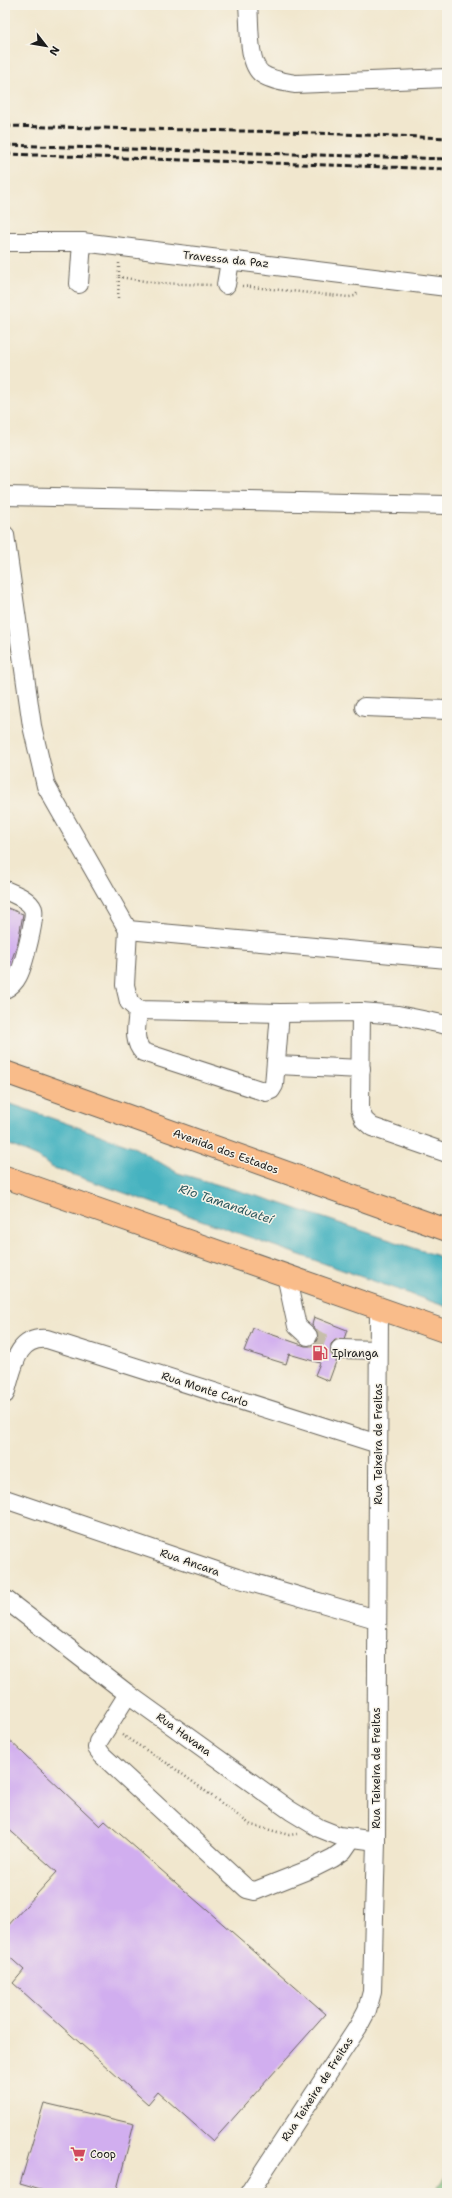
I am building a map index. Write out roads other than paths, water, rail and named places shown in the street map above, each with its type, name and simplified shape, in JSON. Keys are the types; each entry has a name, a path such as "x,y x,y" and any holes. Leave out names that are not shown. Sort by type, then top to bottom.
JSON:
{"highway":[{"name":"Avenida dos Estados","path":"5,1072 447,1230"},
{"path":"5,1176 447,1332"}],"street":[{"path":"248,5 252,62 262,74 279,81 295,84 447,78"},
{"name":"Travessa da Paz","path":"5,242 82,242 230,261 278,265 360,278 447,288"},
{"path":"79,284 82,242"},
{"path":"226,285 230,261"},
{"path":"5,496 447,505"},
{"path":"5,535 32,726 46,786 128,930 125,985 130,1002 138,1010 280,1013 361,1012 398,1016 447,1025"},
{"path":"364,707 447,710"},
{"path":"5,890 26,901 33,909 34,919 18,976 11,986 5,989"},
{"path":"128,930 447,959"},
{"path":"138,1010 136,1038 138,1046 143,1052 266,1092 271,1090 274,1085 280,1013"},
{"path":"361,1012 360,1109 364,1120 372,1127 447,1153"},
{"path":"276,1065 361,1069"},
{"path":"286,1276 297,1326 308,1336"},
{"name":"Rua Teixeira de Freitas","path":"249,2193 358,2027 367,2010 372,1992 376,1840 376,1619 379,1308"},
{"name":"Rua Monte Carlo","path":"5,1394 19,1351 24,1344 38,1338 47,1339 378,1444"},
{"path":"340,1349 378,1350"},
{"name":"Rua Ancara","path":"5,1499 237,1578 376,1619"},
{"name":"Rua Havana","path":"5,1599 128,1694 291,1811 319,1828 338,1836 376,1840"},
{"path":"128,1694 98,1742 97,1748 102,1755 251,1891 313,1868 333,1858 343,1851 352,1838"}],"water":[{"name":"Rio Tamanduateí","path":"5,1102 132,1146 178,1173 270,1200 447,1259 447,1307 51,1167 38,1157 5,1143"}],"tunnel":[{"path":"308,1336 340,1349"}],"railway":[{"path":"5,126 287,132 447,138"},
{"path":"5,145 447,159"},
{"path":"5,154 447,169"}],"place":[{"name":"Ipiranga","path":"320,1353"},
{"name":"Coop","path":"78,2154"}]}
